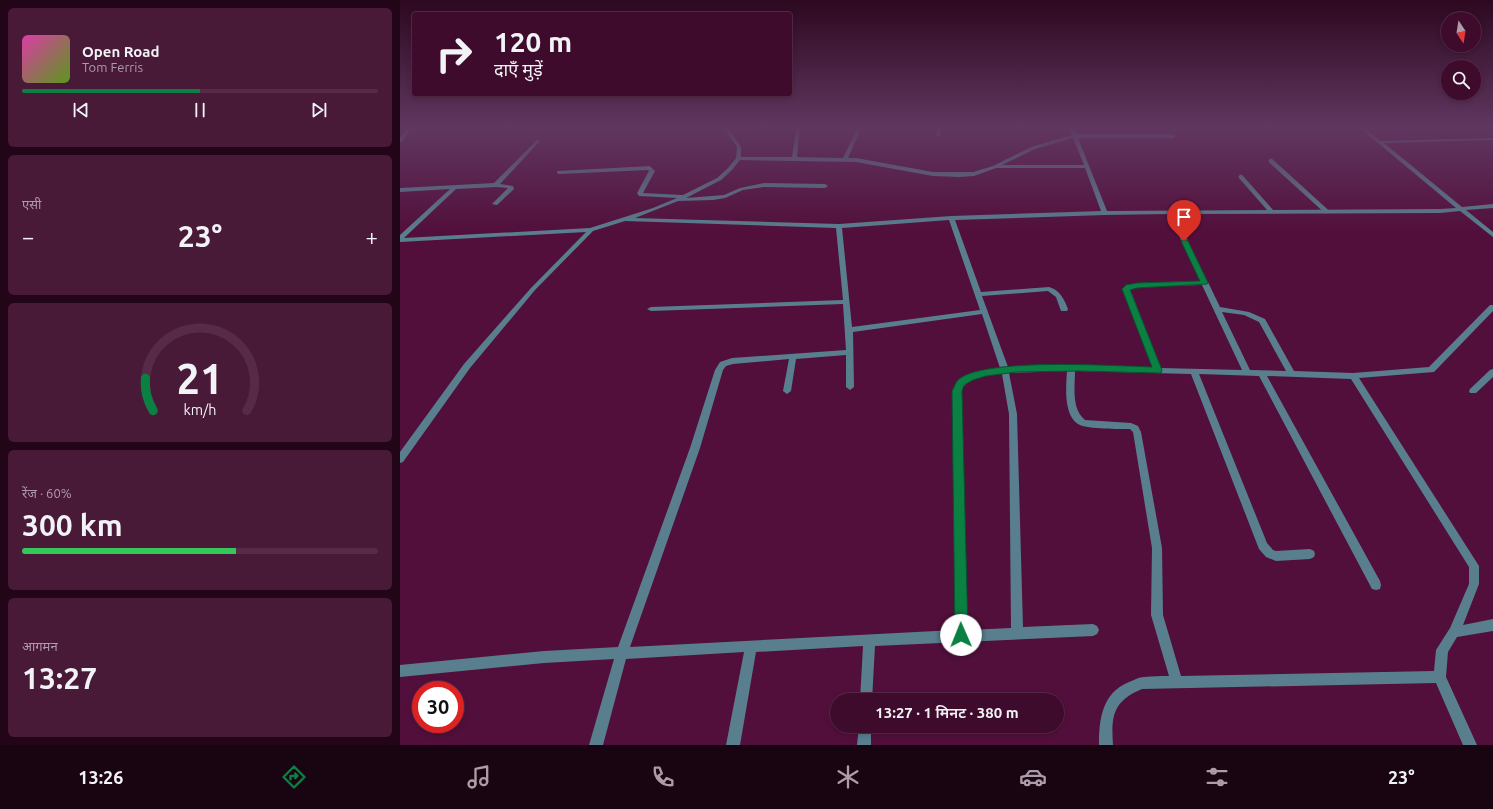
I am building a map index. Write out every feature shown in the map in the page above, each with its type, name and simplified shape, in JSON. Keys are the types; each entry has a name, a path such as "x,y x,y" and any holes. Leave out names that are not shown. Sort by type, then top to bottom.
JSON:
{"street":[{"path":"496,185 516,163"},
{"path":"400,239 591,230 686,196 719,179 735,163"},
{"path":"867,163 933,174 974,174 1003,163"},
{"path":"1086,163 1105,213"},
{"path":"1404,163 1493,235"},
{"path":"995,167 1087,166"},
{"path":"560,172 650,168 652,171 640,194 641,195 686,196"},
{"path":"400,190 496,185 511,187 511,189 495,204"},
{"path":"676,200 713,198 724,196 742,189 764,185 826,186"},
{"path":"400,239 455,187"},
{"path":"624,219 839,226 951,218 1105,213 1440,211 1493,206"},
{"path":"1170,213 1247,372"},
{"path":"951,218 1005,370 1013,414 1017,633"},
{"path":"839,226 849,330 850,387"},
{"path":"400,459 467,366 533,290 591,230"},
{"path":"1158,370 1126,289 1129,286 1137,285 1205,283"},
{"path":"977,294 1049,289 1055,291 1059,296 1064,309"},
{"path":"651,309 846,302"},
{"path":"961,635 957,391 961,383 970,377 1005,370 1071,368 1261,372 1353,376 1431,370 1493,307"},
{"path":"1217,309 1248,314 1256,316 1262,320 1291,373"},
{"path":"849,330 984,312"},
{"path":"596,745 622,653 695,448 719,370 723,364 732,361 849,352"},
{"path":"787,390 792,356"},
{"path":"1071,368 1072,405 1079,421 1083,423 1131,426 1135,428 1157,548 1157,615 1177,683"},
{"path":"1194,371 1263,546 1270,554 1276,556 1310,554"},
{"path":"1261,372 1376,585"},
{"path":"1353,376 1474,566 1474,584 1454,632 1442,650 1440,677 1470,745"},
{"path":"1472,391 1491,377"},
{"path":"1454,632 1493,625"},
{"path":"400,671 544,657 961,635 1093,630"},
{"path":"866,693 868,640"},
{"path":"733,745 751,646"},
{"path":"1106,745 1104,724 1113,700 1126,689 1142,683 1440,677"},
{"path":"864,745 865,733"}],"lane":[{"path":"1273,163 1326,211"},
{"path":"1241,177 1271,211"}],"route":[{"path":"961,635 957,391 961,383 970,377 1016,369 1080,368 1158,370 1126,289 1129,286 1137,285 1205,283 1184,241"}]}
